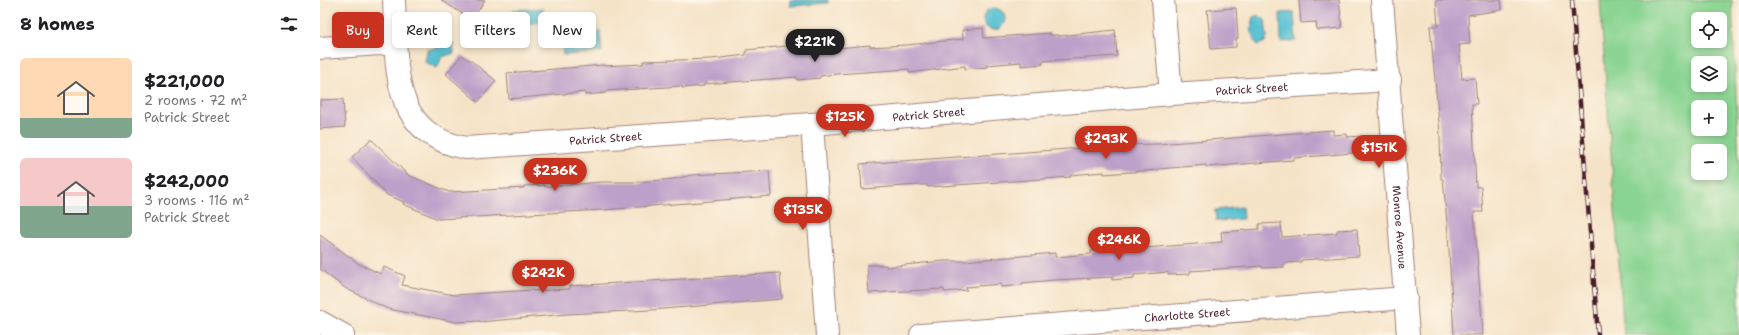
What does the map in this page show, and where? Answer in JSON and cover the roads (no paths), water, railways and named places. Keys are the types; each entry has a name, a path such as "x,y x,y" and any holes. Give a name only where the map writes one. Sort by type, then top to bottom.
{"street":[{"name":"Patrick Street","path":"394,0 395,12"},
{"path":"1163,0 1171,94"},
{"name":"Monroe Avenue","path":"1382,0 1390,80 1408,335"},
{"path":"320,48 392,43"},
{"name":"Patrick Street","path":"396,48 401,93 408,111 425,132 434,138 455,146 482,148 812,124 1171,94 1390,80"},
{"path":"812,124 827,335"},
{"name":"Charlotte Street","path":"921,335 1406,298"},
{"path":"320,322 343,335"}],"water":[{"path":"790,0 828,0 828,3 790,6"},
{"path":"543,8 543,12 538,12 538,23 530,23 530,12 513,12 513,10"},
{"path":"994,8 1002,11 1005,19 1002,27 994,30 986,27 983,19 986,11"},
{"path":"1294,12 1296,41 1281,42 1280,13"},
{"path":"1258,15 1265,20 1267,37 1265,42 1258,45 1254,40 1251,28 1253,17"},
{"path":"596,31 600,31 602,52 563,55 562,48 596,48"},
{"path":"453,43 454,53 442,57 437,68 425,62 427,50 435,48 452,48"},
{"path":"1242,207 1243,219 1216,221 1215,210"}],"railway":[{"path":"1572,0 1598,335"}]}
